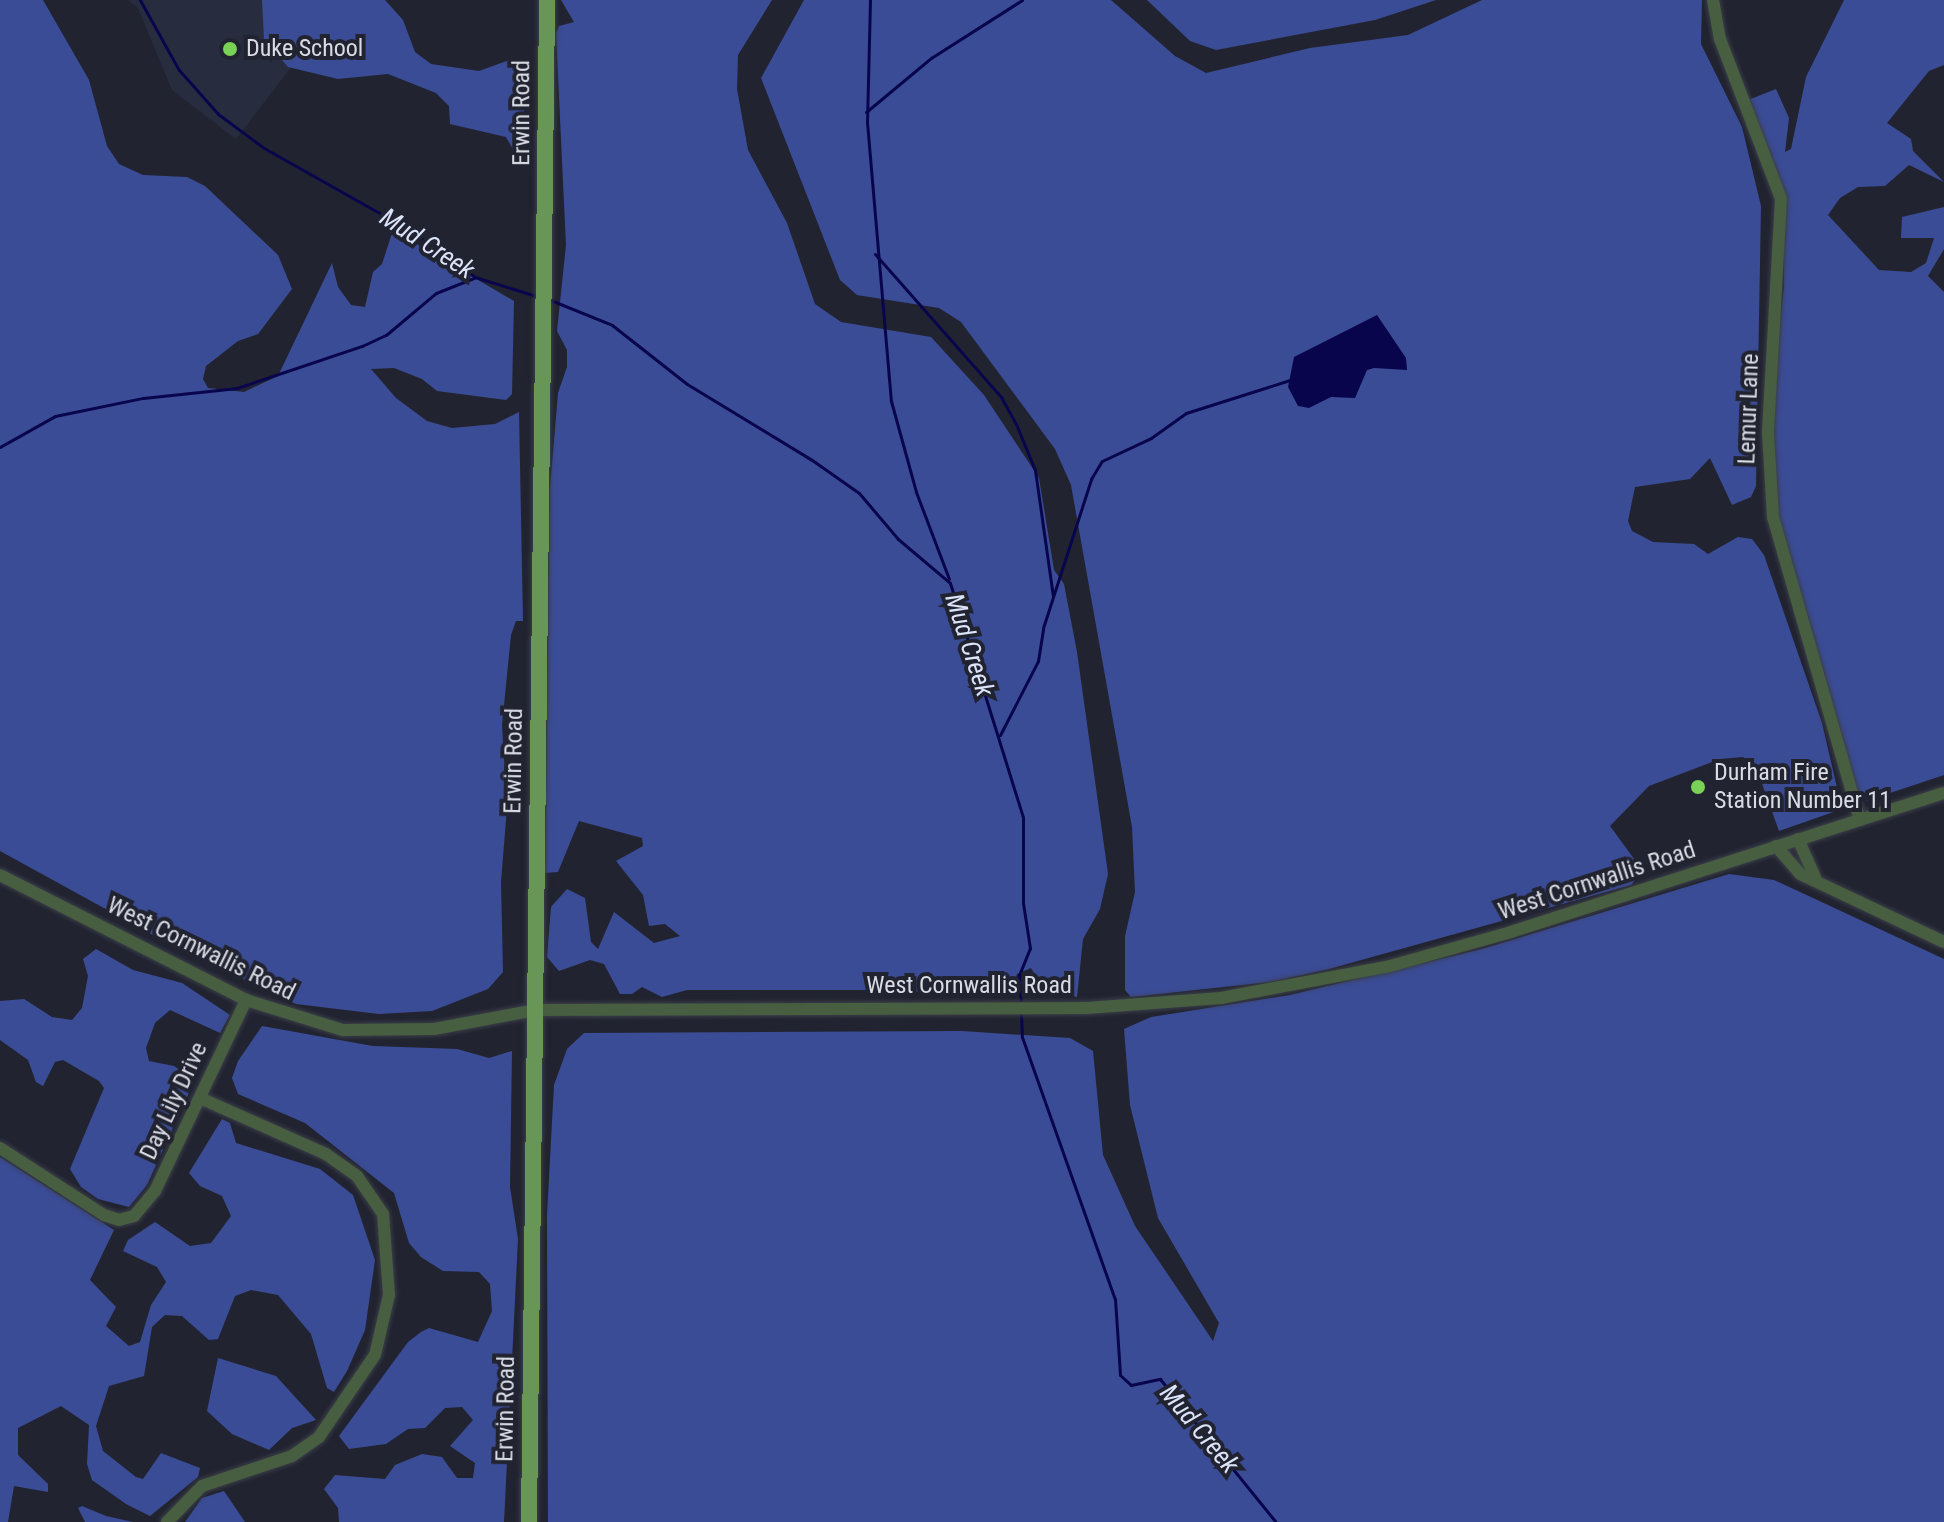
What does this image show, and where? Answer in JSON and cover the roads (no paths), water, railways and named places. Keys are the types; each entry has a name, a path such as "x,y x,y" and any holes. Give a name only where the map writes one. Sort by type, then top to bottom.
{"main road":[{"name":"Erwin Road","path":"529,1522 547,0"}],"street":[{"name":"Lemur Lane","path":"1713,0 1720,39 1781,199 1768,433 1773,517 1860,820"},
{"name":"West Cornwallis Road","path":"0,875 246,1000 299,1020 362,1032 434,1029 536,1010 1034,1009 1221,998 1390,966 1511,932 1944,793"},
{"path":"1798,839 1815,877"},
{"path":"1776,846 1800,874 1815,877 1944,942"},
{"name":"Day Lily Drive","path":"0,1148 104,1215 119,1220 134,1216 151,1199 246,1000"},
{"path":"167,1522 202,1486 284,1459 319,1437 375,1355 389,1295 383,1214 357,1176 326,1154 200,1098"}],"waterway":[{"name":"Mud Creek","path":"140,0 179,70 218,114 264,148 408,229 475,277 536,296"},
{"path":"870,0 867,122 891,401 916,492 949,579"},
{"path":"866,112 931,58 1022,0"},
{"path":"875,254 1001,397 1016,424 1035,470 1053,597"},
{"path":"0,447 55,416 143,398 237,388 362,346 386,335 436,293 474,278"},
{"name":"Mud Creek","path":"548,299 612,325 687,384 812,460 859,493 898,539 950,583 1023,817 1023,903 1030,948 1019,975 1021,1005"},
{"path":"1000,735 1038,661 1043,628 1091,479 1102,461 1151,438 1186,413 1290,380"},
{"name":"Mud Creek","path":"1021,1012 1022,1037 1115,1299 1120,1375 1131,1385 1160,1379 1276,1522"}],"place":[{"name":"Duke School","path":"230,49"},
{"name":"Durham Fire Station Number 11","path":"1698,787"}]}
